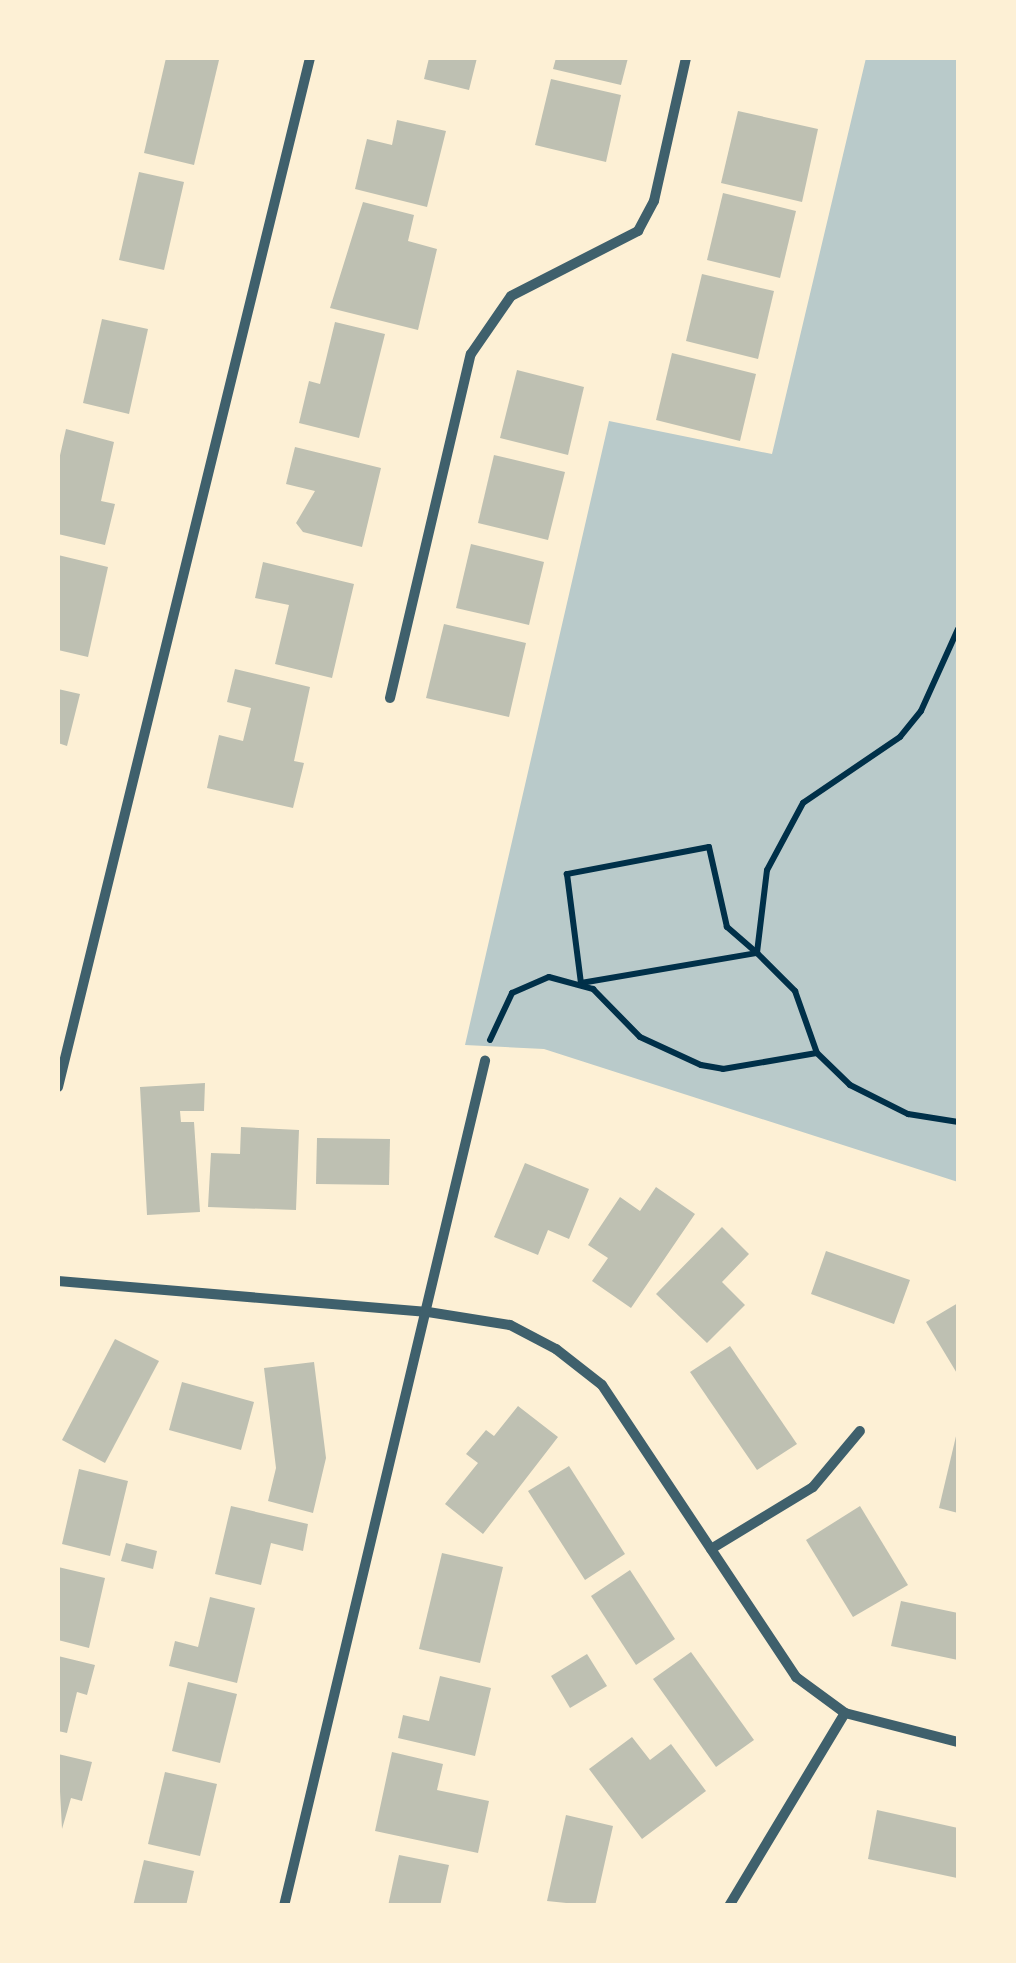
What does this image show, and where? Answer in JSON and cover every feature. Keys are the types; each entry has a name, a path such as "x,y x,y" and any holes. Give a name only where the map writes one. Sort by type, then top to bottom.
{"street":[{"path":"58,1086 310,58"},
{"path":"390,698 472,354 511,296 638,231 654,201 686,58"},
{"path":"284,1906 428,1312 484,1061"},
{"path":"58,1281 428,1312 510,1325 556,1349 602,1385 779,1656 844,1713 958,1742"},
{"path":"711,1549 813,1487 860,1432"},
{"path":"729,1906 844,1713"}],"path":[{"path":"756,953 768,870 803,803 900,737 921,711 958,630"},
{"path":"816,1053 723,1069 690,1061 640,1037 581,983 567,874 709,848 727,928 795,991 816,1053 877,1102 958,1122"},
{"path":"484,1061 502,1004 512,993 549,977 581,983 756,953"}],"shaded area":[{"path":"866,58 958,58 958,1182 544,1049 465,1045 609,421 772,454"}],"building":[{"path":"166,58 219,60 194,165 144,153"},
{"path":"429,58 477,58 469,90 424,79"},
{"path":"556,58 628,58 621,85 553,69"},
{"path":"551,79 621,95 606,162 535,145"},
{"path":"738,111 818,129 802,202 721,183"},
{"path":"397,120 446,131 427,207 355,189 367,139 392,145"},
{"path":"139,172 184,182 164,270 119,260"},
{"path":"723,193 796,211 780,278 707,260"},
{"path":"363,202 414,215 408,241 437,249 418,330 330,308"},
{"path":"702,274 774,291 758,359 686,341"},
{"path":"102,319 148,329 129,414 83,403"},
{"path":"335,322 385,334 359,438 299,423 309,381 320,384"},
{"path":"672,353 756,374 740,441 656,420"},
{"path":"517,370 584,387 568,455 500,438"},
{"path":"66,429 114,442 101,501 115,504 105,545 58,534 58,464"},
{"path":"295,447 381,468 362,547 303,532 296,523 315,491 286,484"},
{"path":"494,455 565,472 548,540 478,523"},
{"path":"471,544 544,562 529,625 456,608"},
{"path":"58,555 108,567 88,657 58,650"},
{"path":"263,562 354,584 332,678 275,664 289,605 255,598"},
{"path":"444,624 526,643 509,717 426,698"},
{"path":"235,669 310,687 294,761 304,763 293,808 207,788 219,735 243,741 251,708 227,702"},
{"path":"58,689 80,694 67,746 58,743"},
{"path":"205,1083 204,1111 180,1111 181,1122 194,1122 200,1212 147,1215 140,1087"},
{"path":"241,1127 299,1130 296,1210 208,1207 211,1153 240,1154"},
{"path":"317,1138 390,1139 389,1185 316,1184"},
{"path":"525,1163 589,1189 569,1239 548,1230 538,1255 494,1237"},
{"path":"656,1187 695,1214 631,1308 592,1281 608,1258 588,1245 620,1197 640,1211"},
{"path":"722,1227 749,1254 722,1282 745,1305 707,1343 656,1294"},
{"path":"826,1251 910,1280 894,1324 811,1294"},
{"path":"958,1303 958,1375 926,1322"},
{"path":"115,1339 159,1361 105,1463 62,1440"},
{"path":"730,1346 797,1444 757,1470 690,1372"},
{"path":"314,1362 326,1458 313,1513 268,1501 276,1468 264,1368"},
{"path":"182,1382 254,1402 241,1450 169,1430"},
{"path":"518,1406 558,1437 483,1534 445,1504 478,1463 466,1454 486,1430 494,1436"},
{"path":"958,1432 958,1513 939,1508"},
{"path":"569,1466 625,1554 585,1580 528,1491"},
{"path":"79,1469 128,1481 110,1556 62,1544"},
{"path":"231,1506 308,1524 303,1551 271,1543 261,1585 215,1574"},
{"path":"860,1506 908,1585 853,1617 806,1540"},
{"path":"126,1543 157,1551 153,1569 121,1561"},
{"path":"442,1553 503,1567 480,1663 419,1649"},
{"path":"58,1567 105,1578 89,1648 58,1640"},
{"path":"630,1570 675,1639 636,1665 591,1596"},
{"path":"210,1597 255,1608 237,1683 169,1666 175,1641 198,1647"},
{"path":"901,1601 958,1613 958,1660 891,1646"},
{"path":"691,1652 754,1740 716,1767 653,1679"},
{"path":"587,1654 607,1686 570,1708 551,1676"},
{"path":"58,1656 95,1665 87,1695 77,1692 67,1733 58,1731"},
{"path":"440,1676 491,1688 475,1756 398,1738 403,1715 429,1721"},
{"path":"188,1682 237,1694 220,1763 172,1751"},
{"path":"632,1737 650,1760 671,1744 706,1791 642,1839 589,1769"},
{"path":"392,1752 443,1764 437,1790 489,1801 478,1853 375,1831"},
{"path":"58,1754 92,1762 82,1801 71,1798 62,1829"},
{"path":"165,1772 217,1784 200,1856 148,1844"},
{"path":"877,1810 958,1828 957,1878 868,1859"},
{"path":"566,1815 613,1826 595,1906 547,1901"},
{"path":"399,1855 449,1865 440,1906 388,1906"},
{"path":"144,1860 194,1871 186,1906 133,1906"}]}
